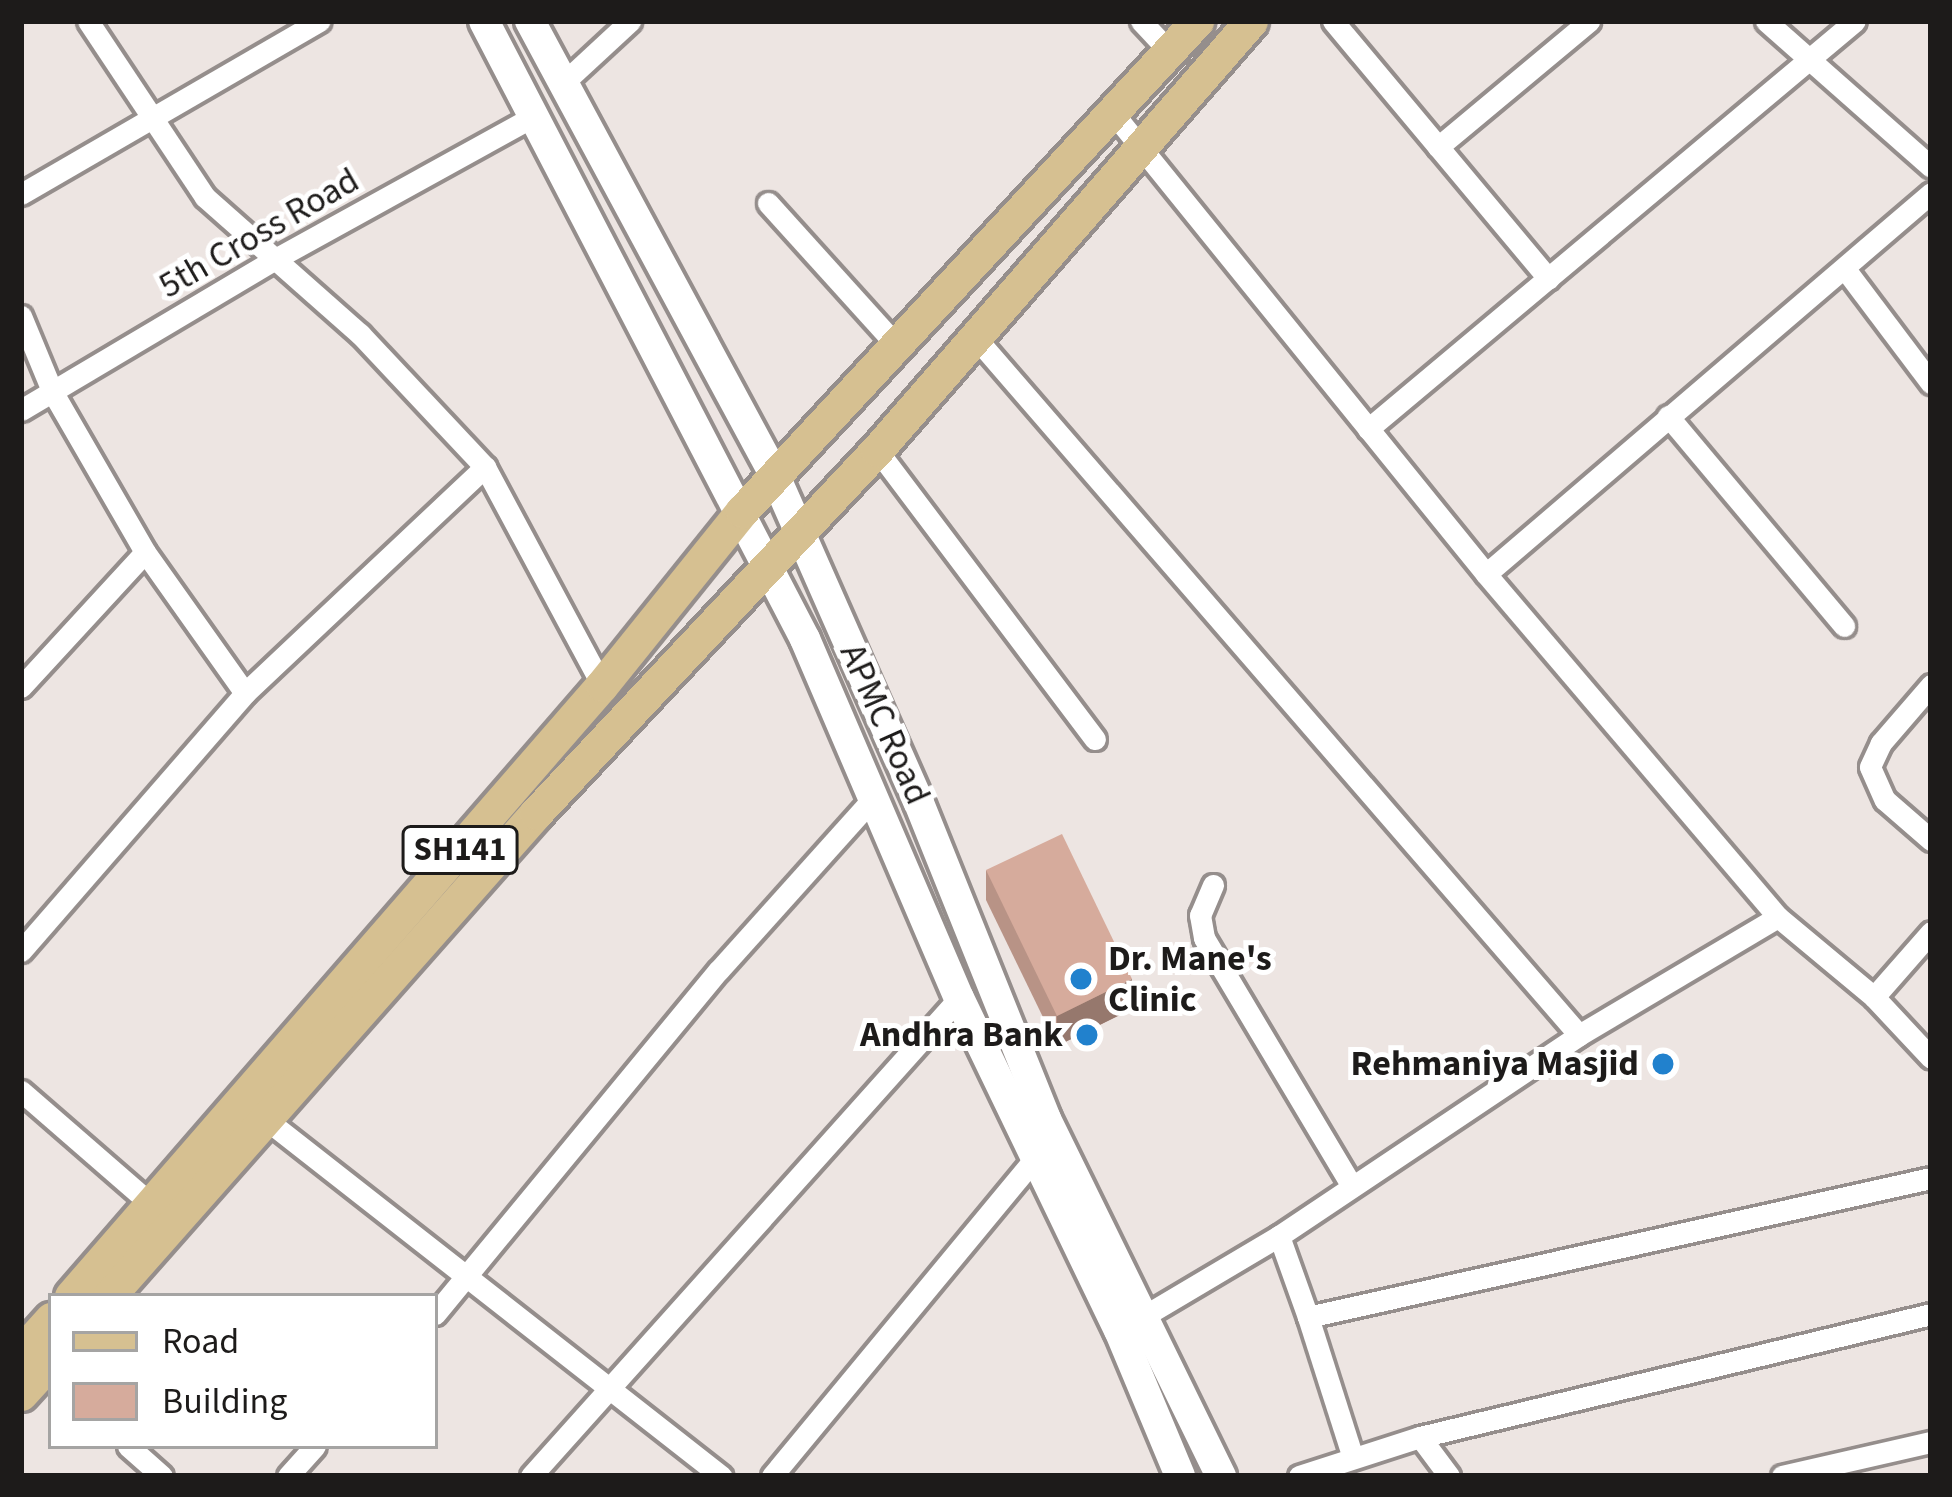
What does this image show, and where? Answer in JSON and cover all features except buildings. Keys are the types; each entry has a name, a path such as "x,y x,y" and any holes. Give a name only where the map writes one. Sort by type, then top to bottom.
{"main road":[{"path":"898,347 1197,21"},
{"name":"SH141","path":"112,1293 536,813 877,450 1251,21"},
{"name":"SH141","path":"74,1293 602,685 742,511 898,347"},
{"path":"34,1363 48,1326"}],"street":[{"path":"88,21 205,197 361,334 485,467 602,685"},
{"path":"21,194 319,21"},
{"name":"APMC Road","path":"484,21 742,511 875,796 1033,1160 1221,1476"},
{"name":"APMC Road","path":"530,21 775,476 919,803 1132,1323 1180,1476"},
{"path":"562,84 630,21"},
{"path":"1141,21 1169,51"},
{"path":"1334,21 1549,279"},
{"path":"1438,147 1589,21"},
{"path":"1766,21 1931,167"},
{"path":"1369,429 1855,21"},
{"path":"1113,113 1486,574 1778,917 1874,998 1931,1058"},
{"name":"5th Cross Road","path":"21,410 275,259 532,117"},
{"path":"1486,574 1931,193"},
{"path":"768,203 898,347"},
{"path":"1845,269 1931,382"},
{"path":"21,316 52,391 145,552 220,664 245,693"},
{"path":"975,337 1579,1035"},
{"path":"1668,416 1844,626"},
{"path":"877,450 1095,739"},
{"path":"21,951 245,693 485,467"},
{"path":"21,687 145,552"},
{"path":"1931,686 1881,743 1870,767 1885,800 1931,840"},
{"path":"438,1311 719,970 875,796"},
{"path":"1213,885 1201,915 1204,938 1351,1184"},
{"path":"1132,1323 1279,1236 1579,1035 1778,917"},
{"path":"1874,998 1931,932"},
{"path":"531,1476 959,998"},
{"path":"21,1091 152,1205"},
{"path":"268,1120 721,1476"},
{"path":"772,1476 1033,1160"},
{"path":"1308,1317 1931,1178"},
{"path":"1279,1236 1352,1455"},
{"path":"1299,1476 1352,1455 1420,1437 1931,1314"},
{"path":"1420,1437 1449,1476"},
{"path":"1783,1476 1931,1442"},
{"path":"131,1449 162,1476"},
{"path":"288,1476 312,1449"}],"place":[{"name":"Dr. Mane's Clinic","path":"1081,979"},
{"name":"Andhra Bank","path":"1087,1035"},
{"name":"Rehmaniya Masjid","path":"1663,1064"}]}
